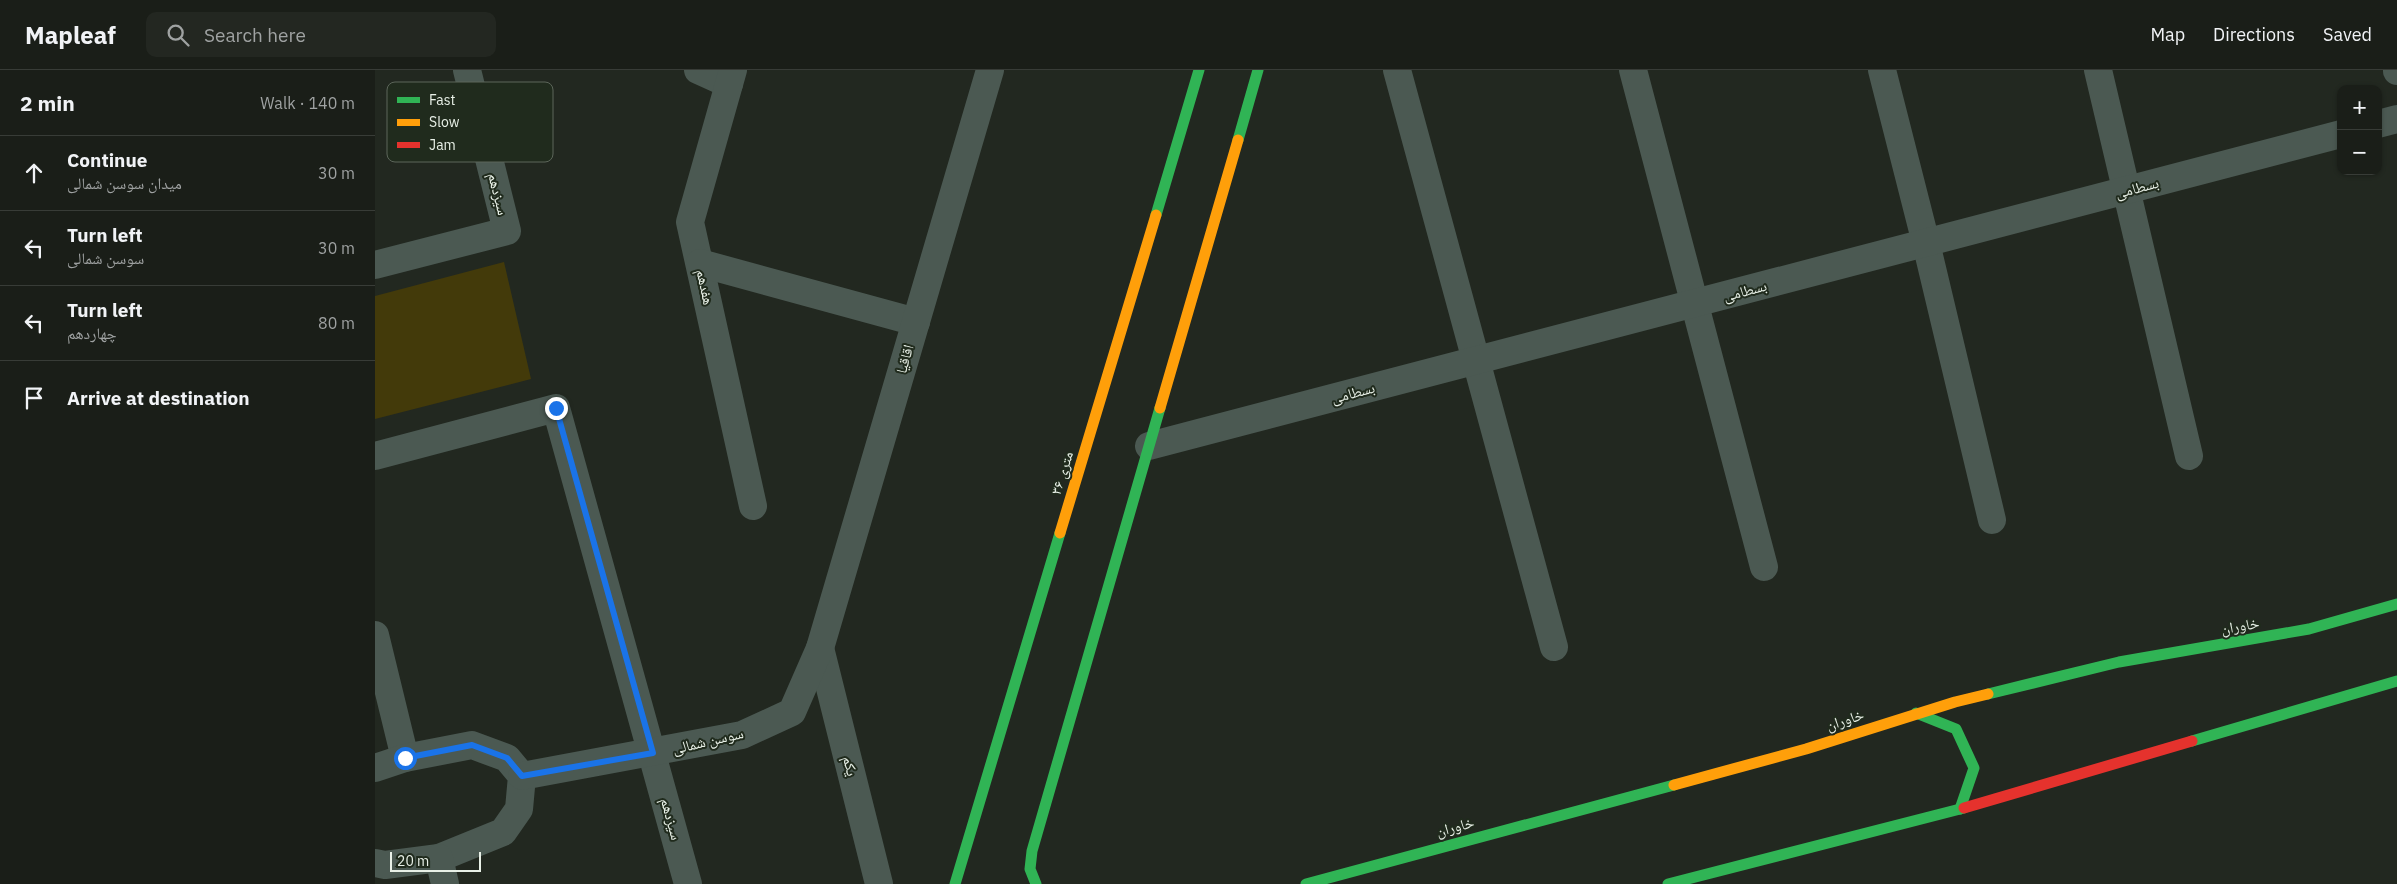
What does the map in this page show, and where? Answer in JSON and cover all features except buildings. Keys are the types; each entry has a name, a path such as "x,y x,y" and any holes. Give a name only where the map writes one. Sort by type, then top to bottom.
{"main road":[{"name":"۳۶ متری","path":"955,884 1199,70"},
{"path":"1023,883 1030,869 1032,851 1258,70"},
{"name":"خاوران","path":"1306,884 1806,749 1955,702 2119,662 2309,629 2397,604"},
{"path":"1668,884 1960,809 2397,681"},
{"path":"1916,713 1956,729 1974,768 1960,809"},
{"path":"959,868 964,884"},
{"path":"1030,869 1036,884"}],"street":[{"path":"698,70 731,77"},
{"name":"اقاقیا","path":"820,648 990,70"},
{"path":"1397,70 1553,648"},
{"path":"1633,70 1764,567"},
{"path":"1882,70 1926,243 1992,520"},
{"path":"2098,70 2189,456"},
{"name":"هفدهم","path":"731,77 691,222 753,506"},
{"path":"2382,123 2397,120"},
{"name":"بسطامی","path":"1149,446 2337,135"},
{"name":"سیزدهم","path":"375,265 507,231 490,162"},
{"path":"699,263 916,322"},
{"name":"سیزدهم","path":"375,456 556,408 688,884"},
{"path":"375,635 405,758"},
{"name":"سوسن شمالی","path":"522,776 742,735 791,712 820,648"},
{"name":"یکم","path":"820,648 879,884"},
{"path":"375,768 405,758 472,745 507,758 522,776 519,809 503,832 439,858 385,865 375,863"},
{"path":"439,858 445,884"}],"shaded area":[{"path":"504,262 531,379 375,419 375,296"}],"traffic: fast":[{"path":"1156,215 1199,70"},
{"path":"1238,140 1258,70"},
{"path":"1036,884 1030,869 1032,851 1160,408"},
{"path":"955,884 1060,533"},
{"path":"1988,694 2119,662 2309,629 2397,604"},
{"path":"2192,741 2397,681"},
{"path":"1916,713 1956,729 1974,768 1960,809"},
{"path":"1306,884 1674,785"},
{"path":"1668,884 1964,808"}],"traffic: slow":[{"path":"1160,408 1238,140"},
{"path":"1060,533 1156,215"},
{"path":"1674,785 1806,749 1955,702 1988,694"}],"traffic: jam":[{"path":"1964,808 2192,741"}],"route":[{"path":"405,758 472,745 507,758 522,776 653,753 556,408"}]}
